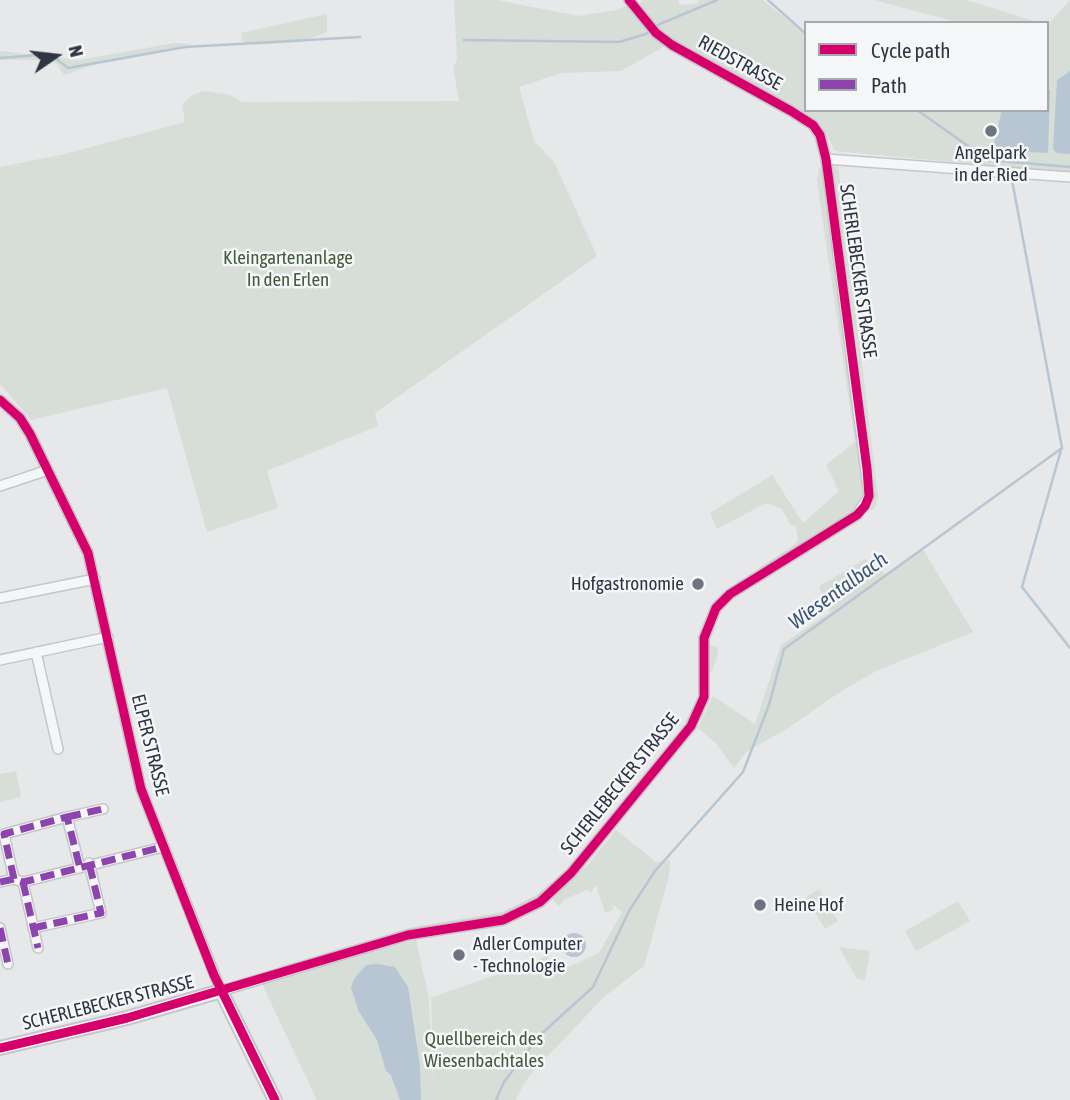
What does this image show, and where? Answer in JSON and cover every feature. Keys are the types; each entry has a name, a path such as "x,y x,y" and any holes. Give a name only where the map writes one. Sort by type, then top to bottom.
{"street":[{"name":"RIEDSTRASSE","path":"629,0 653,29 813,125 820,135 826,159"},
{"path":"826,159 1070,177"},
{"name":"SCHERLEBECKER STRASSE","path":"0,1048 127,1018 408,935 503,920 548,896 571,873 691,726 704,697 704,638 716,608 730,594 857,514 865,506 868,479 826,159"},
{"name":"ELPER STRASSE","path":"0,400 25,427 88,554 141,789 221,991 275,1100"},
{"path":"0,486 48,470"},
{"path":"0,598 95,579"},
{"path":"0,660 108,638"},
{"path":"36,652 58,749"},
{"path":"38,948 4,834 103,809"},
{"path":"68,817 80,868"},
{"path":"0,883 80,868 89,863 163,847"},
{"path":"33,928 101,913 89,863"},
{"path":"0,928 8,964"}],"green space":[{"name":"Kleingartenanlage In den Erlen","path":"454,0 496,0 579,16 617,10 628,5 665,46 621,71 561,73 519,87 534,141 554,162 597,256 375,413 378,426 267,471 278,508 207,532 167,388 31,420 0,384 0,167 65,154 185,122 182,105 191,96 203,91 230,95 242,102 459,101 453,67 457,60"},
{"path":"642,0 678,0 680,5 698,3 698,0 763,0 804,33 804,112 1049,112 1049,24 1070,0 1070,173 835,151 821,125 679,44 638,6"},
{"path":"874,0 967,0 1034,21 953,21"},
{"path":"327,14 327,32 302,42 254,45 242,41 241,33"},
{"path":"175,43 191,44 89,66 64,75 57,64 45,60 0,60 0,51 79,60"},
{"path":"838,166 878,497 875,508 737,596 731,587 795,544 798,539 796,527 790,524 782,509 766,503 717,529 710,513 772,475 803,523 839,491 826,465 855,442 817,181 819,168"},
{"path":"922,548 973,632 878,670 746,752 734,768 716,743 698,728 713,696 755,724 781,645 830,612 819,586 865,559 885,574"},
{"path":"707,644 717,647 718,656 708,679"},
{"path":"16,771 21,797 0,802 0,774"},
{"name":"Quellbereich des Wiesenbachtales","path":"616,830 656,862 670,860 669,876 644,966 604,997 529,1076 515,1100 317,1100 262,984 329,962 416,940 429,999 434,1098 431,998 548,956 555,973 599,953 622,912 613,905 613,910 605,913 596,885 590,893 588,889 564,900 559,906 552,899 580,868 586,867"},
{"path":"567,870 567,873 536,900 508,915 279,971 278,967 413,927 502,912 536,895"},
{"path":"819,889 838,921 825,929 806,897"},
{"path":"958,901 970,921 916,951 905,931"},
{"path":"839,947 870,951 865,980 857,979"}],"water":[{"path":"1070,71 1070,154 1057,153 1053,149 1057,80"},
{"path":"1050,90 1048,153 997,150 994,145 1001,113 1049,112"},
{"path":"574,933 583,936 586,945 583,954 574,957 565,954 562,945 565,936"},
{"path":"366,965 395,967 408,987 420,1066 421,1100 400,1100 391,1075 386,1071 377,1040 358,1010 351,987 354,979"}],"waterway":[{"path":"464,40 619,42 646,34 660,24 717,0"},
{"path":"768,0 804,32"},
{"path":"0,58 50,54 68,68 185,47 360,37"},
{"path":"920,112 988,160 1070,167"},
{"name":"Wiesentalbach","path":"496,1100 504,1082 539,1036 593,987 629,911 655,871 743,772 769,705 784,649 1062,448 1012,180"},
{"path":"1061,450 1022,587 1070,648"}],"marked path":[{"path":"67,817 103,809"},
{"path":"14,879 4,834 67,817 80,868"},
{"path":"0,882 14,879 23,882 163,847"},
{"path":"33,928 101,913 89,863"},
{"path":"23,882 38,948"},
{"path":"0,928 8,964"}],"cycle path":[{"path":"0,1048 127,1018 408,935 503,920 540,902 571,873 691,726 704,697 704,638 716,608 730,594 857,515 865,506 869,496 867,469 826,159 820,135 813,125 791,111 672,45 656,33 629,0"},
{"path":"0,400 20,418 30,434 88,553 141,789 214,975 275,1100"}],"place":[{"name":"Angelpark in der Ried","path":"991,131"},
{"name":"Hofgastronomie","path":"698,584"},
{"name":"Heine Hof","path":"760,905"},
{"name":"Adler Computer - Technologie","path":"459,955"}]}
